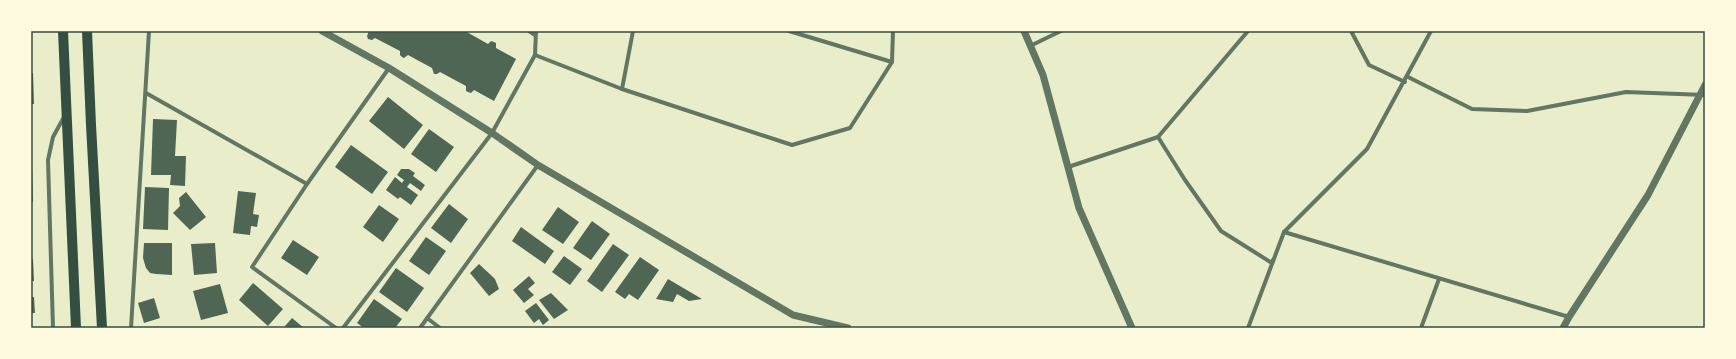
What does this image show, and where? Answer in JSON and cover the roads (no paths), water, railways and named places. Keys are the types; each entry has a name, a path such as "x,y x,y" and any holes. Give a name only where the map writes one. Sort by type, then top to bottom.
{"highway":[{"path":"63,31 76,328"},
{"path":"87,31 90,125 102,328"}],"street":[{"path":"131,328 150,31"},
{"path":"322,31 389,68 492,133 538,165 793,315 848,328"},
{"path":"343,328 492,133 534,55 535,33 529,31"},
{"path":"622,89 633,31"},
{"path":"789,31 892,62"},
{"path":"534,55 622,89 792,146 850,128 892,62 893,31"},
{"path":"1024,31 1042,75 1080,208 1132,328"},
{"path":"1030,46 1062,31"},
{"path":"1068,167 1158,137 1248,31"},
{"path":"1351,31 1369,65 1406,79 1472,109 1527,111 1626,92 1703,94"},
{"path":"1158,137 1220,231 1272,263 1284,232 1367,150 1431,31"},
{"path":"336,328 252,267 307,184 389,68"},
{"path":"1563,328 1648,195 1703,94 1705,86"},
{"path":"146,93 307,184"},
{"path":"53,328 48,160 53,137 67,111"},
{"path":"420,328 538,165"},
{"path":"1284,232 1569,317"},
{"path":"1248,328 1284,232"},
{"path":"1421,328 1439,278"},
{"path":"427,318 440,328"}]}
